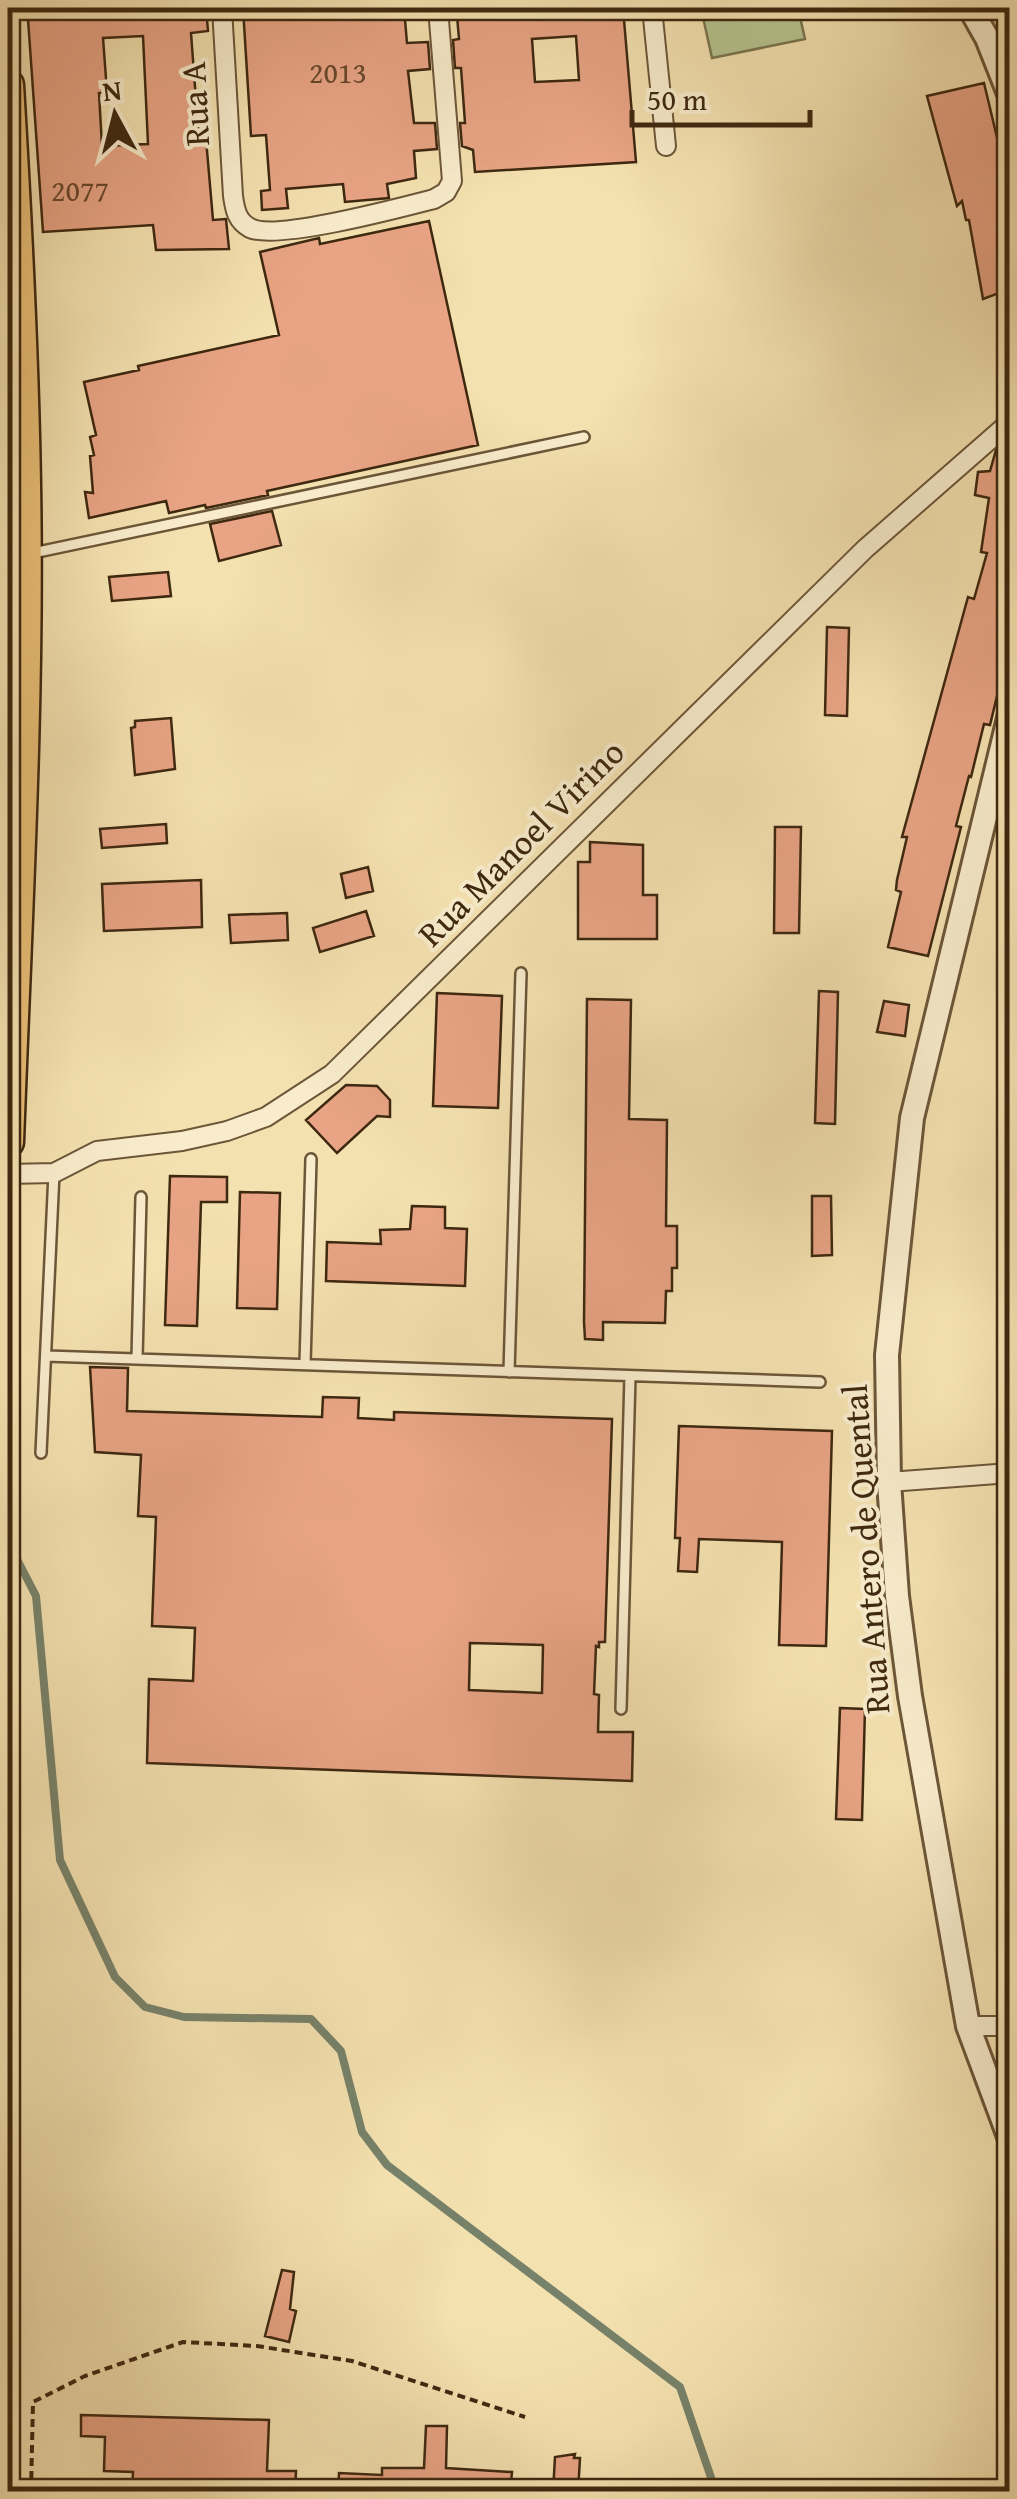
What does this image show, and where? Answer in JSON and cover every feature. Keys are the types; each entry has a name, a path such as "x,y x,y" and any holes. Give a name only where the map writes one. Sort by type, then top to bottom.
{"main road":[{"path":"8,85 20,566 8,1142"}],"street":[{"name":"Rua A","path":"222,8 236,215 258,231 349,219 434,199 446,192 452,181 438,8"},
{"path":"652,8 666,146"},
{"path":"970,8 988,38 1010,96"},
{"name":"Rua Manoel Virino","path":"8,1174 54,1173 98,1150 227,1132 266,1117 332,1074 865,549 1010,422"},
{"name":"Rua Antero de Quental","path":"1010,714 906,1153 887,1355 889,1482 910,1696 968,2026 1010,2139"},
{"path":"889,1482 1010,1473"},
{"path":"968,2026 1010,2026"}],"lane":[{"path":"20,566 584,437"},
{"path":"509,1372 520,973"},
{"path":"304,1364 311,1159"},
{"path":"41,1454 54,1173"},
{"path":"137,1359 141,1197"},
{"path":"46,1356 820,1382"},
{"path":"621,1709 630,1376"}],"path":[{"path":"31,2492 33,2402 85,2376 183,2342 257,2346 352,2361 524,2417"}],"green space":[{"path":"701,8 798,8 805,39 712,58"}],"building":[{"path":"41,8 206,8 208,31 191,33 199,140 206,139 213,220 226,219 229,249 156,250 153,225 43,232 28,19 41,18","holes":["143,36 148,144 102,146 99,93 107,92 103,38"]},
{"path":"243,8 404,8 407,43 428,42 430,69 408,71 414,123 435,123 437,149 414,151 416,178 387,184 389,198 345,202 343,184 286,189 288,208 262,210 261,191 270,190 266,135 251,136"},
{"path":"474,8 623,8 636,162 475,172 473,150 462,146 460,123 465,123 461,68 455,68 453,40 459,39 457,16 475,15","holes":["576,36 579,80 535,82 532,39"]},
{"path":"984,83 1010,192 1010,289 983,299 969,220 962,201 957,206 927,96"},
{"path":"429,221 478,445 206,508 205,505 169,513 166,501 89,518 85,492 93,493 90,456 94,455 90,437 96,435 84,382 279,335 260,252 319,238 320,244"},
{"path":"1010,439 1010,622 1000,658 1006,659 990,725 984,724 969,776 956,826 961,827 928,956 888,947 901,892 896,890 907,837 902,837 968,597 974,599 987,553 981,552 989,498 975,495 978,472 990,471 996,450"},
{"path":"272,511 281,545 219,561 210,524"},
{"path":"168,572 171,596 112,601 109,577"},
{"path":"827,627 849,628 847,716 825,715"},
{"path":"171,718 175,769 135,775 131,728 135,721"},
{"path":"166,824 167,843 102,848 100,829"},
{"path":"775,827 801,827 799,933 774,933"},
{"path":"590,842 643,845 643,895 657,895 657,939 578,939 578,862 590,862"},
{"path":"368,867 373,891 346,898 341,874"},
{"path":"201,880 202,927 104,931 102,884"},
{"path":"366,911 374,936 320,952 313,928"},
{"path":"287,913 288,940 231,943 229,915"},
{"path":"819,991 838,992 835,1124 815,1123"},
{"path":"437,993 502,996 498,1108 433,1106"},
{"path":"587,999 631,1000 629,1119 667,1120 666,1226 677,1226 677,1268 672,1268 672,1291 666,1291 665,1323 603,1322 603,1340 585,1339 584,1322"},
{"path":"884,1001 909,1005 905,1036 877,1032"},
{"path":"346,1085 377,1086 390,1100 390,1117 377,1116 337,1153 306,1120"},
{"path":"170,1176 227,1177 227,1202 201,1202 197,1326 165,1325"},
{"path":"240,1192 280,1193 277,1309 237,1308"},
{"path":"812,1196 831,1196 832,1255 812,1256"},
{"path":"412,1206 445,1207 445,1228 467,1229 465,1286 326,1281 327,1242 381,1244 380,1230 410,1229"},
{"path":"90,1367 128,1368 127,1411 322,1417 323,1397 359,1398 358,1418 394,1420 394,1412 612,1419 605,1642 596,1646 594,1694 599,1695 598,1732 633,1732 632,1781 147,1763 149,1679 193,1681 195,1628 152,1626 156,1517 138,1516 141,1455 95,1452","holes":["470,1643 543,1645 542,1693 469,1690"]},
{"path":"679,1426 832,1431 826,1646 779,1645 782,1542 699,1539 697,1572 678,1571 680,1538 675,1538"},
{"path":"840,1708 865,1709 862,1820 836,1819"},
{"path":"282,2270 294,2272 290,2309 296,2311 289,2342 265,2336"},
{"path":"81,2415 269,2420 267,2471 296,2471 295,2492 132,2492 133,2472 104,2471 105,2437 81,2436"},
{"path":"426,2426 447,2426 446,2468 512,2472 510,2492 338,2492 339,2473 382,2475 382,2468 424,2468"},
{"path":"575,2454 574,2458 580,2458 578,2492 553,2492 555,2457"}],"waterway":[{"path":"8,1542 36,1596 60,1860 115,1977 145,2007 184,2017 311,2019 341,2051 362,2132 387,2165 680,2387 716,2492"}]}
